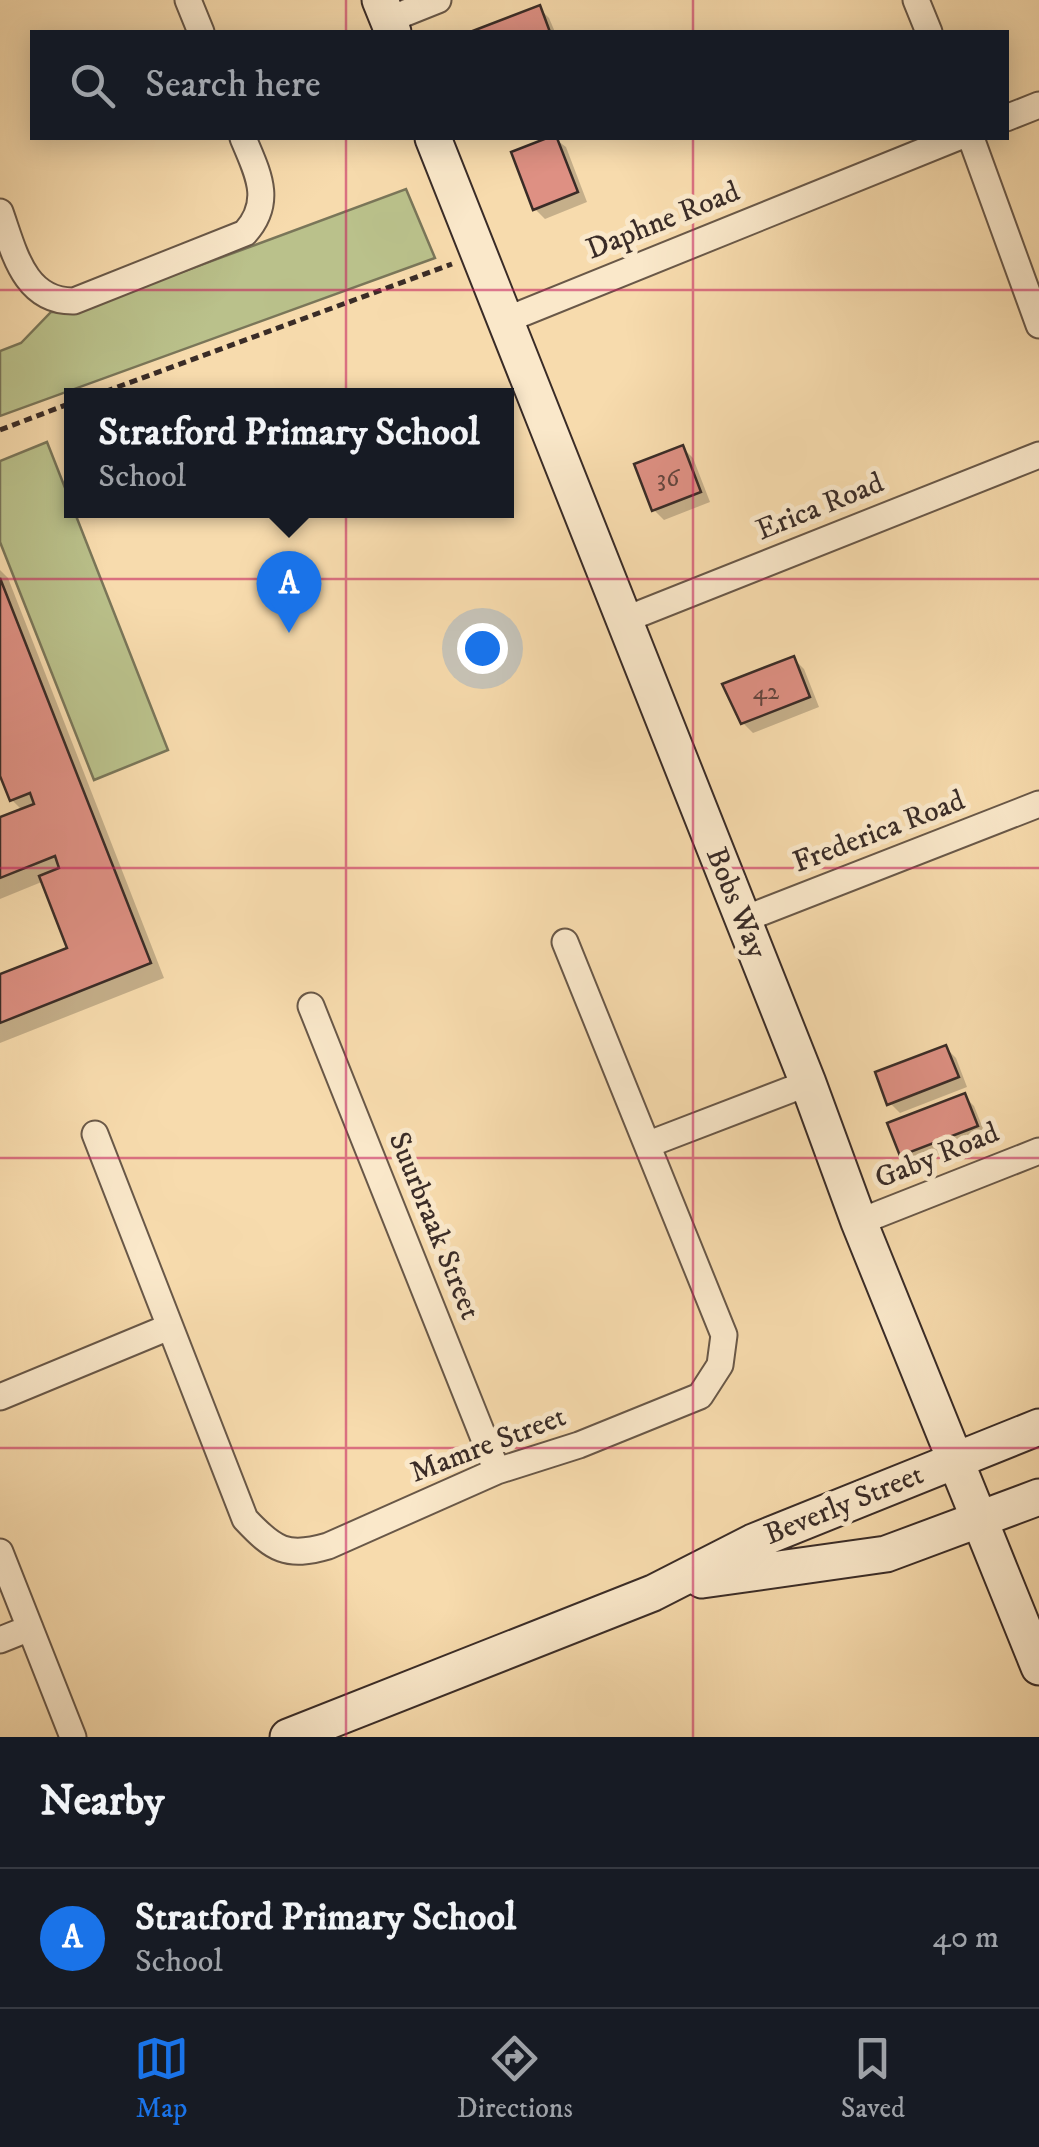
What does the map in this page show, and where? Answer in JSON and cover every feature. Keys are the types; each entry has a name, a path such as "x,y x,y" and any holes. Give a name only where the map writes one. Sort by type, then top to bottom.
{"street":[{"path":"188,0 200,30"},
{"path":"387,18 438,0"},
{"path":"916,0 928,30"},
{"path":"1009,117 1039,105"},
{"path":"0,212 22,270 34,288 58,302 74,301 245,233 256,220 262,203 260,184 244,140"},
{"name":"Bobs Way","path":"434,140 808,1082 859,1222 1039,1668"},
{"name":"Daphne Road","path":"506,320 951,140"},
{"path":"972,140 1039,324"},
{"name":"Erica Road","path":"624,620 1039,455"},
{"name":"Frederica Road","path":"742,920 1039,804"},
{"name":"Mamre Street","path":"95,1134 245,1519 279,1549 302,1553 328,1546 497,1470 579,1444 700,1396 720,1365 724,1335 565,942"},
{"name":"Suurbraak Street","path":"311,1006 497,1470"},
{"path":"649,1144 808,1082"},
{"name":"Gaby Road","path":"859,1222 1037,1157"},
{"path":"0,1397 169,1328"},
{"name":"Beverly Street","path":"288,1737 652,1593 753,1542 1039,1427"},
{"name":"Beverly Street","path":"652,1593 724,1575 869,1558 1039,1497"},
{"path":"0,1552 74,1737"},
{"path":"0,1640 30,1628"}],"path":[{"path":"115,388 458,262"},
{"path":"0,430 64,407"}],"green space":[{"path":"406,189 435,258 77,388 64,388 64,393 0,416 0,351 21,343 51,312 74,312"},
{"path":"47,442 64,485 64,518 77,518 168,750 94,780 0,542 0,461"}],"building":[{"path":"540,5 549,30 475,30"},
{"path":"542,140 558,140 578,192 533,210 511,152"},
{"path":"683,445 701,492 652,511 634,464"},
{"path":"0,578 151,963 0,1023 0,974 67,948 39,876 59,868 55,856 0,878 0,817 34,804 30,793 10,801 0,776"},
{"path":"794,656 810,697 741,724 722,684"},
{"path":"946,1045 959,1077 887,1105 875,1072"},
{"path":"965,1093 978,1126 900,1156 887,1123"}],"place":[{"name":"Stratford Primary School","path":"289,633"}]}
